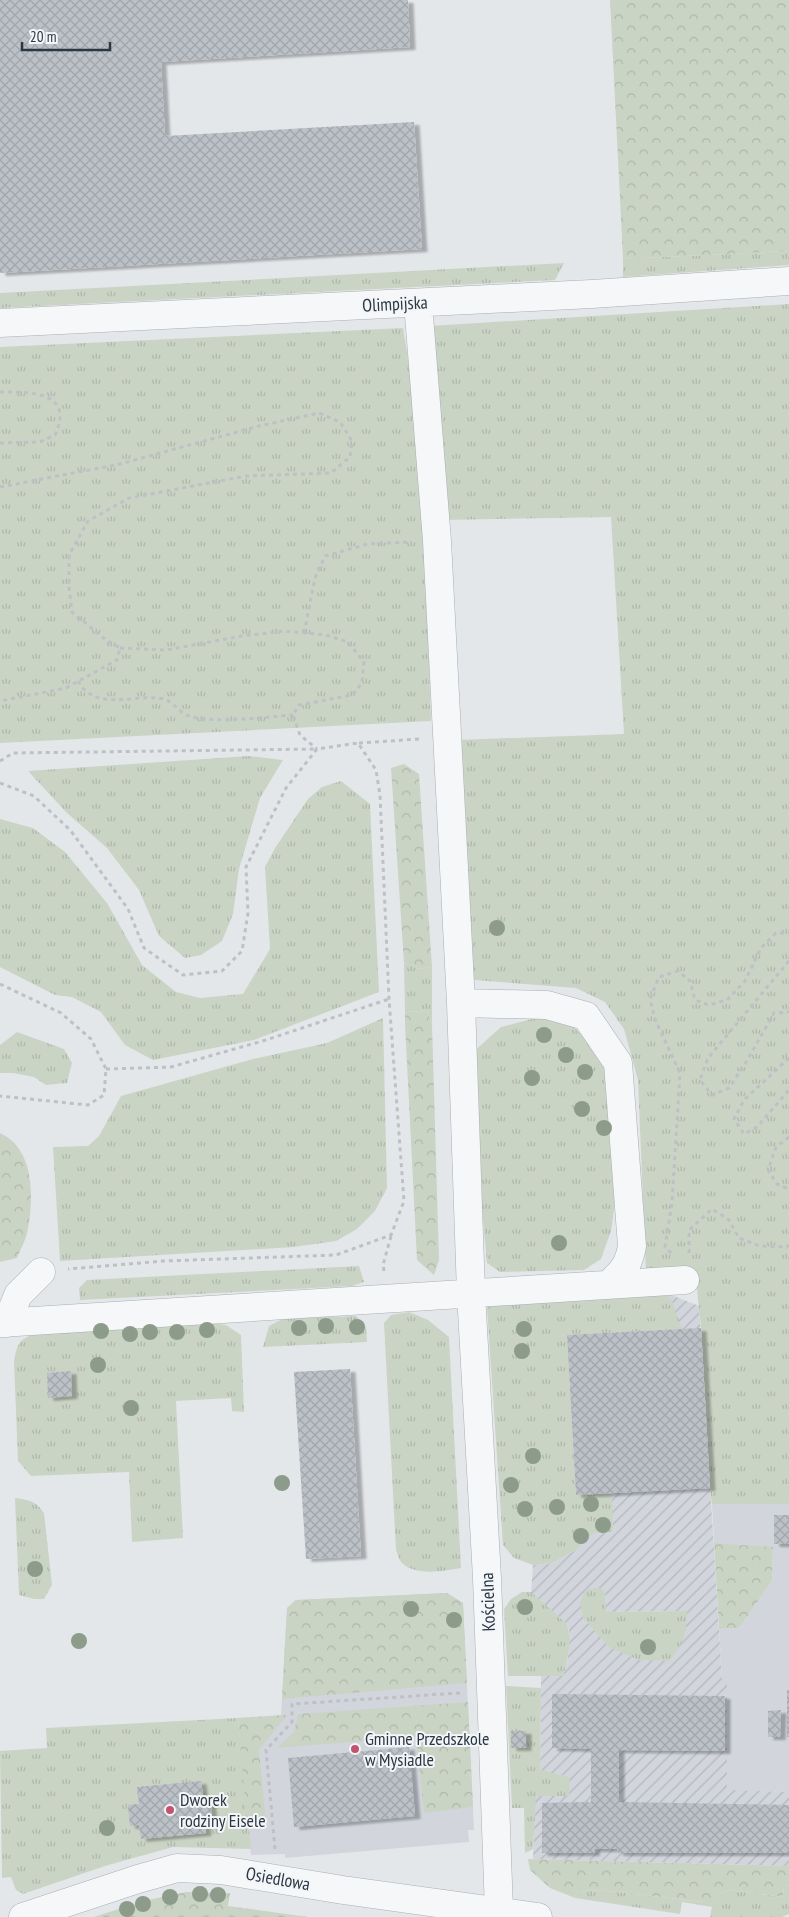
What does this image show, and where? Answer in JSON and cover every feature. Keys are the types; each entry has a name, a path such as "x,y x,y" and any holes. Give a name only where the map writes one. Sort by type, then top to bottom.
{"street":[{"name":"Olimpijska","path":"0,323 592,294 789,281"},
{"name":"Kościelna","path":"418,303 437,541 461,1003 471,1293 487,1578 499,1911"},
{"path":"461,1003 548,1005 586,1016 618,1063 632,1246 630,1259 624,1272 610,1284"},
{"path":"4,1323 610,1284 681,1264"},
{"path":"4,1323 18,1295 41,1272"},
{"name":"Osiedlowa","path":"24,1917 177,1868 221,1870 343,1890 538,1917"}],"path":[{"path":"0,392 27,392 47,396 59,407 61,422 55,435 40,442 0,443"},
{"path":"0,487 120,464 259,426 319,413 340,422 352,440 350,457 331,473 246,476 129,498 88,520 69,555 69,587 72,612 106,640 120,648 166,650 285,631 326,635 348,642 364,662 362,683 352,695 299,705 293,715"},
{"path":"304,633 316,578 325,556 368,544 437,541"},
{"path":"0,701 66,688 117,660 120,648"},
{"path":"78,681 82,689 92,697 106,699 164,699 187,716 206,720 293,715"},
{"path":"293,715 300,735 317,748"},
{"path":"0,761 13,752 317,748 358,743 447,737"},
{"path":"358,743 376,770 380,795 390,999 404,1202 391,1235 383,1265 390,1298"},
{"path":"0,783 34,796 71,831 128,909 144,948 183,975 222,971 242,951 248,913 246,867 286,788 317,748"},
{"path":"789,932 776,933 760,948 745,982 727,1000 709,1005 696,1000 690,980 678,970 659,977 650,999 655,1019 680,1073 672,1203 665,1247 681,1264 689,1252 689,1230 712,1209 729,1220 739,1238 760,1246 787,1247 789,1245"},
{"path":"789,961 708,1058 700,1080 712,1095 728,1088 745,1064 774,1013 789,1012"},
{"path":"0,984 61,1013 91,1040 106,1069 104,1096 88,1106 0,1096"},
{"path":"106,1069 171,1067 266,1040 390,999"},
{"path":"789,1058 744,1100 734,1119 744,1134 757,1127 789,1090"},
{"path":"789,1137 776,1147 768,1170 777,1184 789,1189"},
{"path":"41,1272 164,1261 336,1255 391,1235"},
{"path":"276,1855 266,1750 292,1722 292,1704 460,1692"}],"shaded area":[{"path":"664,1292 699,1306 722,1680 727,1680 727,1790 789,1792 789,1866 533,1859 535,1796 569,1796 569,1777 540,1771 541,1676 563,1676 568,1658 569,1631 567,1624 531,1593 533,1565 552,1563 576,1550 592,1534 613,1532 576,1495 567,1335 681,1329","holes":["605,1593 606,1612 686,1611 583,1618"]},
{"path":"712,1504 789,1504 789,1792 727,1791 727,1680 722,1680 719,1629 739,1628 772,1581 773,1548 714,1543"},
{"name":"Gminne Przedszkole w Mysiadle","path":"447,1593 463,1603 474,1830 468,1830 469,1842 285,1858 285,1854 251,1855 238,1718 281,1715 287,1608 296,1600"}],"green space":[{"path":"610,0 789,0 789,251 623,259"},
{"path":"789,251 789,265 623,277 623,259"},
{"path":"564,263 555,280 0,308 0,293"},
{"path":"789,304 789,1504 712,1504 701,1328 695,1270 646,1272 638,1080 624,1029 605,1002 576,988 475,980 468,975 456,740 624,734 611,517 444,520 430,326"},
{"path":"403,328 416,425 420,474 426,573 431,721 0,743 0,347"},
{"path":"249,756 283,760 260,798 239,869 233,914 222,941 201,955 185,958 159,936 139,890 107,848 67,813 28,771"},
{"path":"404,764 419,774 432,967 420,969 404,963 391,768"},
{"path":"341,781 370,804 379,992 254,1040 153,1060 125,1045 101,1012 72,997 55,995 0,967 0,819 33,828 65,852 107,903 142,965 176,992 200,998 243,994 270,949 265,867 275,848 308,799 322,787"},
{"path":"404,963 420,969 432,967 432,1024 427,1011 405,1012"},
{"path":"427,1011 432,1024 439,1260 434,1275 417,1260 405,1024 405,1012"},
{"path":"539,1017 574,1027 603,1058 612,1085 617,1189 611,1231 601,1259 584,1270 500,1272 487,1263 472,1053 501,1027"},
{"path":"383,1018 387,1188 375,1211 357,1229 336,1241 294,1247 60,1261 53,1147 88,1146 99,1136 121,1096 253,1059 327,1043"},
{"path":"17,1032 64,1049 72,1063 67,1083 46,1085 34,1077 13,1073 0,1073 0,1045"},
{"path":"0,1133 11,1140 20,1150 25,1161 29,1174 31,1202 27,1232 17,1258 0,1262"},
{"path":"359,1266 364,1282 352,1286 80,1300 79,1288 87,1280"},
{"path":"664,1292 672,1301 682,1329 567,1335 576,1495 612,1493 613,1532 592,1534 576,1550 552,1563 533,1565 514,1558 503,1545 487,1308 491,1302"},
{"path":"409,1312 428,1320 449,1337 461,1568 431,1572 416,1570 402,1563 396,1550 384,1323 391,1315"},
{"path":"356,1316 366,1327 367,1342 263,1347 269,1326 282,1319"},
{"path":"203,1322 226,1325 241,1335 244,1412 232,1411 231,1398 176,1401 183,1538 132,1542 129,1472 31,1476 18,1461 14,1362 16,1350 20,1342 39,1332"},
{"path":"15,1498 32,1502 44,1513 52,1585 44,1599 34,1599 19,1595"},
{"path":"714,1543 773,1547 772,1581 739,1628 719,1629"},
{"path":"601,1588 605,1593 606,1612 687,1611 683,1638 669,1661 639,1660 610,1648 583,1618 580,1603 585,1591"},
{"path":"522,1592 531,1592 567,1624 569,1650 563,1676 508,1676 504,1609 511,1599"},
{"path":"447,1593 463,1603 467,1683 282,1699 287,1608 296,1600"},
{"path":"506,1686 541,1688 540,1770 570,1777 569,1796 536,1796 533,1849 525,1853 524,1808 512,1808"},
{"path":"468,1702 473,1807 424,1813 416,1737 277,1748 294,1732 298,1714"},
{"path":"287,1715 259,1750 266,1823 247,1825 238,1718"},
{"path":"238,1718 251,1849 173,1847 105,1866 23,1894 16,1890 11,1877 2,1878 0,1751 47,1748 46,1728"},
{"path":"528,1859 789,1866 789,1885 784,1886 783,1897 728,1890 704,1902 609,1891 577,1890 575,1898 550,1888 530,1870"},
{"path":"789,1885 789,1914 782,1917 710,1917 712,1907 682,1902 680,1914 575,1898 577,1890 609,1891 703,1902 728,1890 783,1897 784,1886"},
{"path":"186,1892 230,1893 228,1906 308,1917 94,1917 143,1901"}],"building":[{"path":"0,0 408,0 410,47 161,62 165,136 414,122 422,249 0,273"},
{"path":"701,1328 710,1488 576,1495 567,1335"},
{"path":"350,1369 361,1556 306,1559 294,1372"},
{"path":"71,1371 72,1396 48,1398 47,1373"},
{"path":"774,1515 789,1515 789,1544 774,1544"},
{"path":"787,1690 789,1690 789,1737 787,1737"},
{"path":"552,1694 725,1696 725,1751 619,1750 619,1802 789,1805 789,1853 618,1853 617,1849 595,1849 594,1853 542,1853 542,1803 591,1802 591,1749 552,1748"},
{"path":"781,1710 780,1737 768,1737 768,1711"},
{"path":"511,1731 526,1731 526,1748 511,1748"},
{"path":"409,1747 415,1816 294,1827 288,1758"},
{"name":"Dworek rodziny Eisele","path":"201,1781 203,1796 207,1795 210,1799 212,1815 209,1820 205,1820 206,1833 141,1839 139,1825 130,1826 128,1805 139,1804 137,1787"}],"place":[{"name":"Gminne Przedszkole w Mysiadle","path":"355,1749"},
{"name":"Dworek rodziny Eisele","path":"170,1810"}]}
